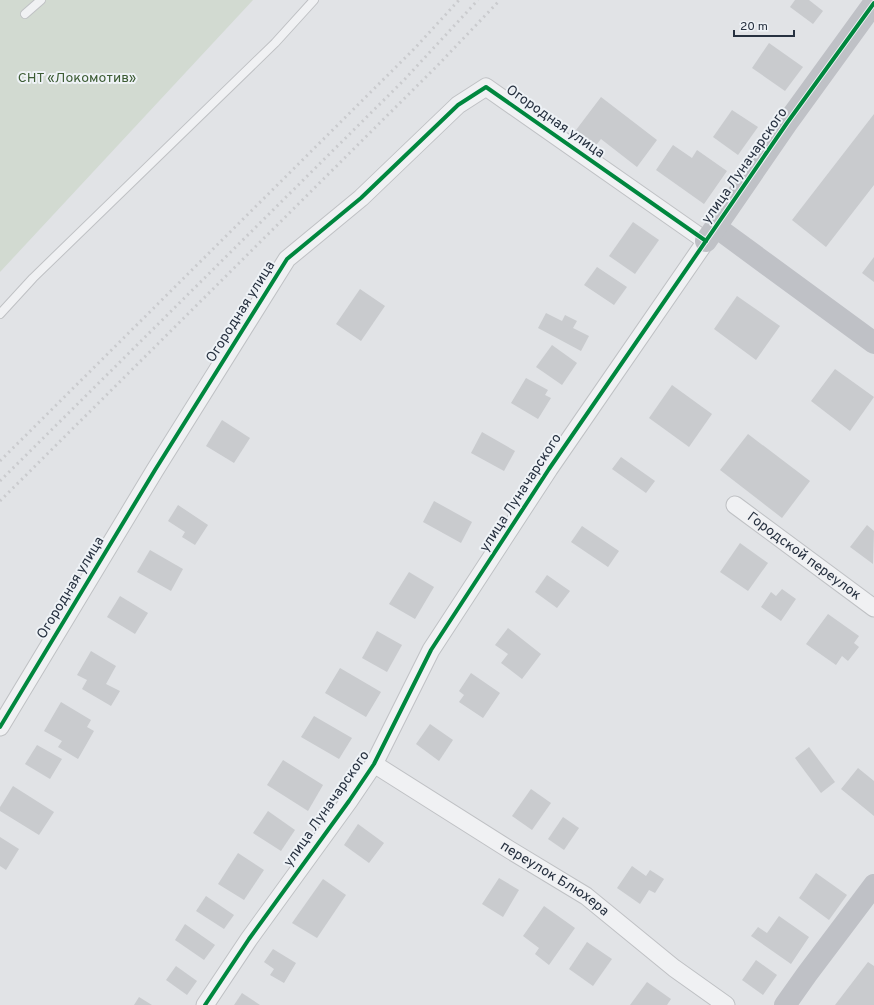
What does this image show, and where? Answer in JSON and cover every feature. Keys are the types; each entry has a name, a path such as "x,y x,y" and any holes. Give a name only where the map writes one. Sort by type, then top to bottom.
{"street":[{"name":"улица Луначарского","path":"205,1005 249,938 349,801 374,764 431,650 549,469 787,123 874,3"},
{"name":"Огородная улица","path":"0,727 155,470 287,259 361,198 458,105 486,87 711,234"},
{"path":"711,234 874,343"},
{"name":"Городской переулок","path":"735,505 874,608"},
{"name":"переулок Блюхера","path":"374,764 586,896 674,968 726,1005"},
{"path":"786,1005 807,974 874,885"}],"lane":[{"path":"25,14 41,0"},
{"path":"0,314 33,278 275,43 314,0"}],"green space":[{"name":"СНТ «Локомотив»","path":"0,0 253,0 0,272"}],"building":[{"path":"795,0 809,0 823,11 813,24 790,7"},
{"path":"769,43 803,67 785,91 752,68"},
{"path":"601,97 657,140 637,167 601,139 593,149 573,134"},
{"path":"732,110 758,127 738,155 713,137"},
{"path":"874,114 874,185 826,247 792,220"},
{"path":"673,145 692,158 697,150 727,171 704,204 656,170"},
{"path":"633,222 659,240 635,274 609,256"},
{"path":"874,257 874,282 862,273"},
{"path":"597,267 627,287 614,305 584,285"},
{"path":"360,289 385,306 361,341 336,324"},
{"path":"737,296 780,326 756,360 714,329"},
{"path":"546,313 562,321 565,315 577,321 573,328 589,336 581,351 538,328"},
{"path":"552,345 577,363 562,385 536,367"},
{"path":"835,369 874,397 850,431 811,401"},
{"path":"526,378 548,390 545,395 551,398 538,419 511,403"},
{"path":"672,385 712,414 689,447 649,418"},
{"path":"222,420 250,438 234,463 206,446"},
{"path":"482,432 515,451 504,471 471,453"},
{"path":"748,434 810,481 782,518 720,470"},
{"path":"621,457 655,481 646,493 612,469"},
{"path":"434,501 472,522 461,543 423,522"},
{"path":"178,505 208,525 195,545 182,537 185,532 168,521"},
{"path":"867,525 874,531 873,564 850,547"},
{"path":"582,526 619,551 608,567 571,542"},
{"path":"740,543 768,563 748,591 720,572"},
{"path":"150,550 183,569 171,591 137,572"},
{"path":"409,572 434,587 415,619 389,604"},
{"path":"547,575 570,591 557,608 535,592"},
{"path":"782,589 796,599 781,621 761,607 771,592 776,596"},
{"path":"120,596 148,613 135,634 107,617"},
{"path":"828,614 859,636 854,643 859,647 848,661 842,656 836,665 806,644"},
{"path":"508,628 541,654 522,679 501,663 508,654 495,645"},
{"path":"377,631 402,645 387,672 362,658"},
{"path":"91,651 116,666 106,684 120,691 111,706 82,689 87,680 77,675"},
{"path":"340,668 381,692 366,717 325,693"},
{"path":"471,673 500,693 483,718 459,702 464,695 459,691"},
{"path":"61,702 91,720 87,727 94,731 78,759 58,747 62,741 44,731"},
{"path":"314,716 352,738 339,759 301,737"},
{"path":"430,724 453,740 439,761 416,744"},
{"path":"37,745 62,759 50,779 25,764"},
{"path":"809,747 835,782 821,793 795,758"},
{"path":"283,760 323,785 308,811 267,785"},
{"path":"858,768 874,781 874,816 841,789"},
{"path":"13,786 54,812 39,835 0,811 0,807"},
{"path":"531,789 551,803 532,830 512,816"},
{"path":"268,811 295,830 281,851 253,833"},
{"path":"563,817 579,828 564,850 548,839"},
{"path":"358,824 384,843 369,863 344,845"},
{"path":"0,837 19,849 6,870 0,866"},
{"path":"238,853 264,870 244,900 218,884"},
{"path":"632,866 646,876 650,870 664,879 655,893 649,890 640,904 617,888"},
{"path":"816,873 847,895 829,920 799,898"},
{"path":"499,878 519,890 503,917 482,904"},
{"path":"323,879 346,895 317,938 292,923"},
{"path":"206,896 234,915 224,929 196,911"},
{"path":"544,906 575,928 549,965 535,954 539,948 523,936"},
{"path":"779,916 809,937 791,964 751,936 758,927 767,933"},
{"path":"185,924 215,945 204,960 175,940"},
{"path":"587,942 612,959 593,986 569,969"},
{"path":"273,949 296,963 284,983 270,975 274,969 264,962"},
{"path":"756,960 777,975 763,995 742,980"},
{"path":"868,962 874,966 874,1005 835,1005"},
{"path":"176,966 197,981 187,995 166,980"},
{"path":"647,982 671,999 667,1005 630,1005"},
{"path":"242,993 260,1005 234,1005"},
{"path":"139,997 152,1005 134,1005"}],"railway":[{"path":"0,461 415,48 459,0"},
{"path":"0,481 404,80 478,0"},
{"path":"0,501 438,65 500,0"}],"cycle path":[{"path":"205,1005 249,939 374,764 431,650 549,469 787,123 874,3"},
{"path":"0,727 155,470 287,259 361,198 458,105 486,87 706,241"}]}
